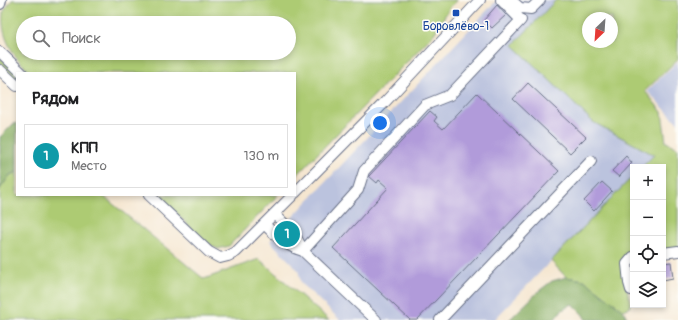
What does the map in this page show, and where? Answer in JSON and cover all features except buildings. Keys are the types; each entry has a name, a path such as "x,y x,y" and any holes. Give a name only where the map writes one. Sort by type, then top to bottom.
{"street":[{"path":"0,4 1,0"},
{"path":"296,192 385,102 480,0"},
{"path":"303,251 358,190 364,171 425,105 450,95 521,20 501,0"},
{"path":"511,0 520,8 531,9"},
{"path":"523,0 531,9"},
{"path":"531,9 540,0"},
{"path":"0,46 2,54 21,72"},
{"path":"2,73 16,85"},
{"path":"440,320 591,161"},
{"path":"150,196 210,252 220,258 236,252 292,196"},
{"path":"274,214 292,231 299,240 303,251 376,320"},
{"path":"264,224 291,248 303,251"},
{"path":"666,253 678,251"},
{"path":"630,260 627,264 630,286"}],"shaded area":[{"path":"497,0 556,0 514,45 593,122 654,155 645,164 630,164 630,179 494,320 340,320 301,283 298,270 270,241"},
{"path":"678,61 678,123 647,91"}],"green space":[{"path":"12,0 458,0 450,7 434,34 296,176 296,72 30,72 18,60 296,60 296,16 16,16 16,57 6,39 3,13"},
{"path":"556,0 678,0 678,59 645,91 662,112 666,142 678,148 678,248 666,250 666,164 645,164 654,155 593,122 513,45"},
{"path":"0,57 16,72 16,78 0,63"},
{"path":"16,123 16,172 10,175 0,189 0,137 13,124"},
{"path":"16,172 16,196 103,196 204,279 259,259 329,320 0,320 0,189 10,175"},
{"path":"630,179 630,256 624,260 623,269 630,307 623,310 584,280 566,277 551,261"},
{"path":"158,196 277,196 229,246 218,249 207,243"},
{"path":"566,277 584,280 623,310 628,320 586,320 572,304 561,311 554,320 509,320 540,290 552,281"}],"place":[{"name":"Боровлёво-1","path":"456,13"},
{"name":"КПП","path":"287,234"}]}
